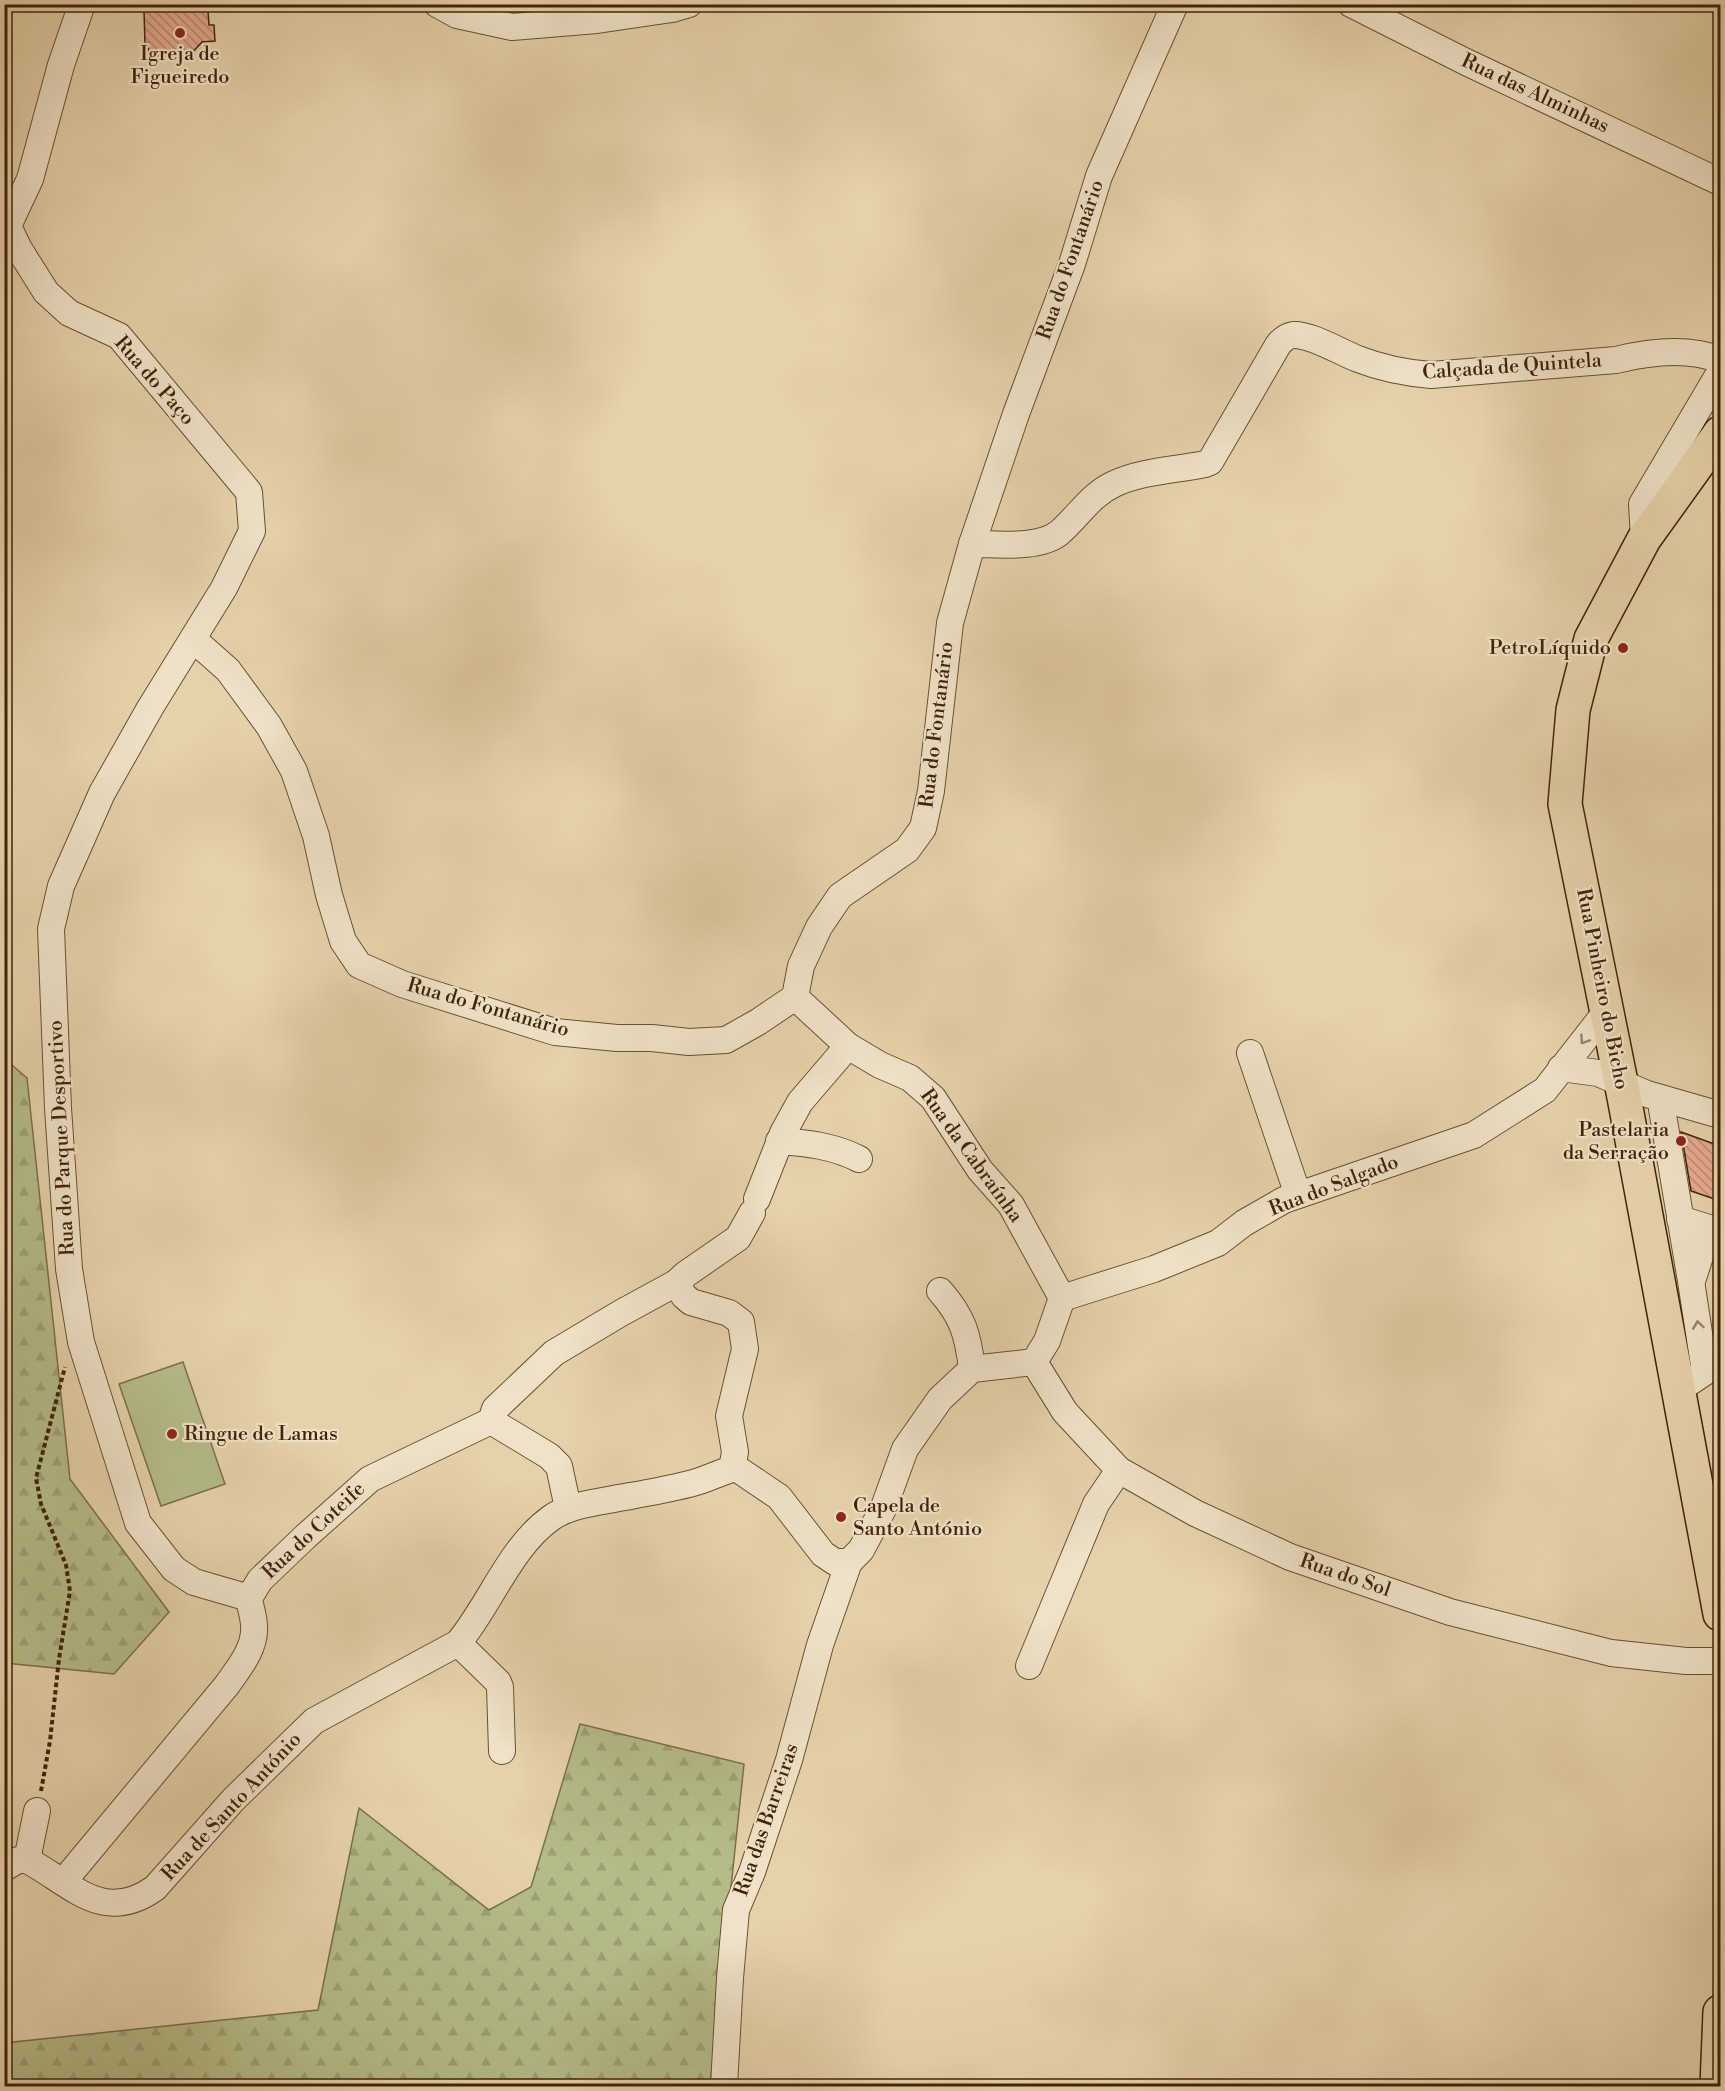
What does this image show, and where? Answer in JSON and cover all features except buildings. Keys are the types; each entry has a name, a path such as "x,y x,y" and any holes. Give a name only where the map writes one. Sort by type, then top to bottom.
{"main road":[{"name":"Rua Pinheiro do Bicho","path":"1719,436 1644,539 1591,639 1573,710 1565,804 1622,1090 1720,1614"},
{"path":"1717,2086 1720,2012"}],"street":[{"name":"Rua do Paço","path":"81,4 61,66 30,179 6,227 46,292 69,313 118,336 249,492 252,531 224,588 193,639"},
{"path":"437,4 457,15 512,27 597,20 672,9 689,4"},
{"name":"Rua do Fontanário","path":"193,639 228,670 269,726 294,771 316,836 329,895 343,941 359,965 402,984 555,1032 689,1042 726,1040 758,1022 795,997 801,966 819,927 840,896 907,850 923,828 931,791 950,623 972,544 1016,414 1072,264 1099,176 1175,4"},
{"name":"Rua das Alminhas","path":"1351,4 1466,62 1720,182"},
{"name":"Calçada de Quintela","path":"972,544 1033,543 1046,540 1057,535 1092,499 1114,483 1210,462 1278,345 1289,336 1305,337 1371,364 1431,375 1616,360 1637,354 1700,354 1720,360"},
{"path":"1644,539 1642,504 1720,372"},
{"name":"Rua do Parque Desportivo","path":"193,639 150,708 102,793 62,886 51,929 58,1108 69,1269 81,1342 138,1523 174,1569 195,1582 249,1598"},
{"name":"Rua da Cabraínha","path":"795,997 848,1046 880,1065 910,1078 933,1098 980,1170 1011,1204 1062,1298"},
{"name":"Rua do Salgado","path":"1062,1298 1154,1269 1218,1243 1244,1223 1284,1200 1474,1135 1545,1090 1606,1012"},
{"path":"848,1046 800,1102 779,1141 754,1206 738,1238 676,1283 691,1302 729,1313 741,1322 745,1349 729,1416 735,1452 732,1469 748,1474 779,1497 823,1554 835,1562 849,1562 861,1550 884,1507 905,1449 940,1400 972,1369 1034,1362 1047,1341 1062,1298"},
{"path":"1250,1053 1298,1195"},
{"path":"1561,1068 1598,1073 1622,1090 1662,1109 1720,1128"},
{"path":"1622,1090 1647,1094 1720,1115"},
{"path":"1662,1109 1680,1219 1709,1228 1692,1281 1705,1372 1678,1390"},
{"path":"779,1141 828,1147 846,1152 859,1159"},
{"name":"Rua do Coteife","path":"63,1882 227,1685 247,1655 255,1628 249,1598 260,1581 306,1536 370,1479 491,1421 495,1409 554,1353 676,1283"},
{"path":"940,1291 964,1324 972,1369"},
{"name":"Rua do Sol","path":"1034,1362 1065,1412 1119,1470 1195,1513 1290,1557 1450,1612 1611,1653 1686,1661 1720,1661"},
{"path":"491,1421 549,1456 559,1466 568,1508"},
{"name":"Rua de Santo António","path":"16,1864 63,1882 83,1895 99,1901 132,1902 145,1895 155,1888 233,1800 314,1721 458,1643 472,1627 512,1562 550,1518 568,1508 693,1484 732,1469"},
{"path":"1029,1666 1096,1504 1119,1470"},
{"name":"Rua das Barreiras","path":"724,2086 736,1910 752,1872 789,1760 820,1645 849,1562"},
{"path":"458,1643 498,1682 502,1751"},
{"path":"16,1864 37,1811"}],"path":[{"path":"37,1811 50,1741 56,1680 70,1591 66,1565 41,1504 36,1478 78,1323"}],"green space":[{"path":"5,1059 27,1078 70,1479 169,1612 114,1674 5,1663"},
{"name":"Ringue de Lamas","path":"183,1362 225,1484 161,1506 119,1384"},
{"path":"580,1724 744,1764 710,2086 5,2086 4,2043 318,2010 359,1808 489,1910 531,1887"}],"place":[{"name":"Igreja de Figueiredo","path":"180,33"},
{"name":"PetroLíquido","path":"1623,648"},
{"name":"Pastelaria da Serração","path":"1681,1141"},
{"name":"Ringue de Lamas","path":"172,1434"},
{"name":"Capela de Santo António","path":"841,1517"}]}
